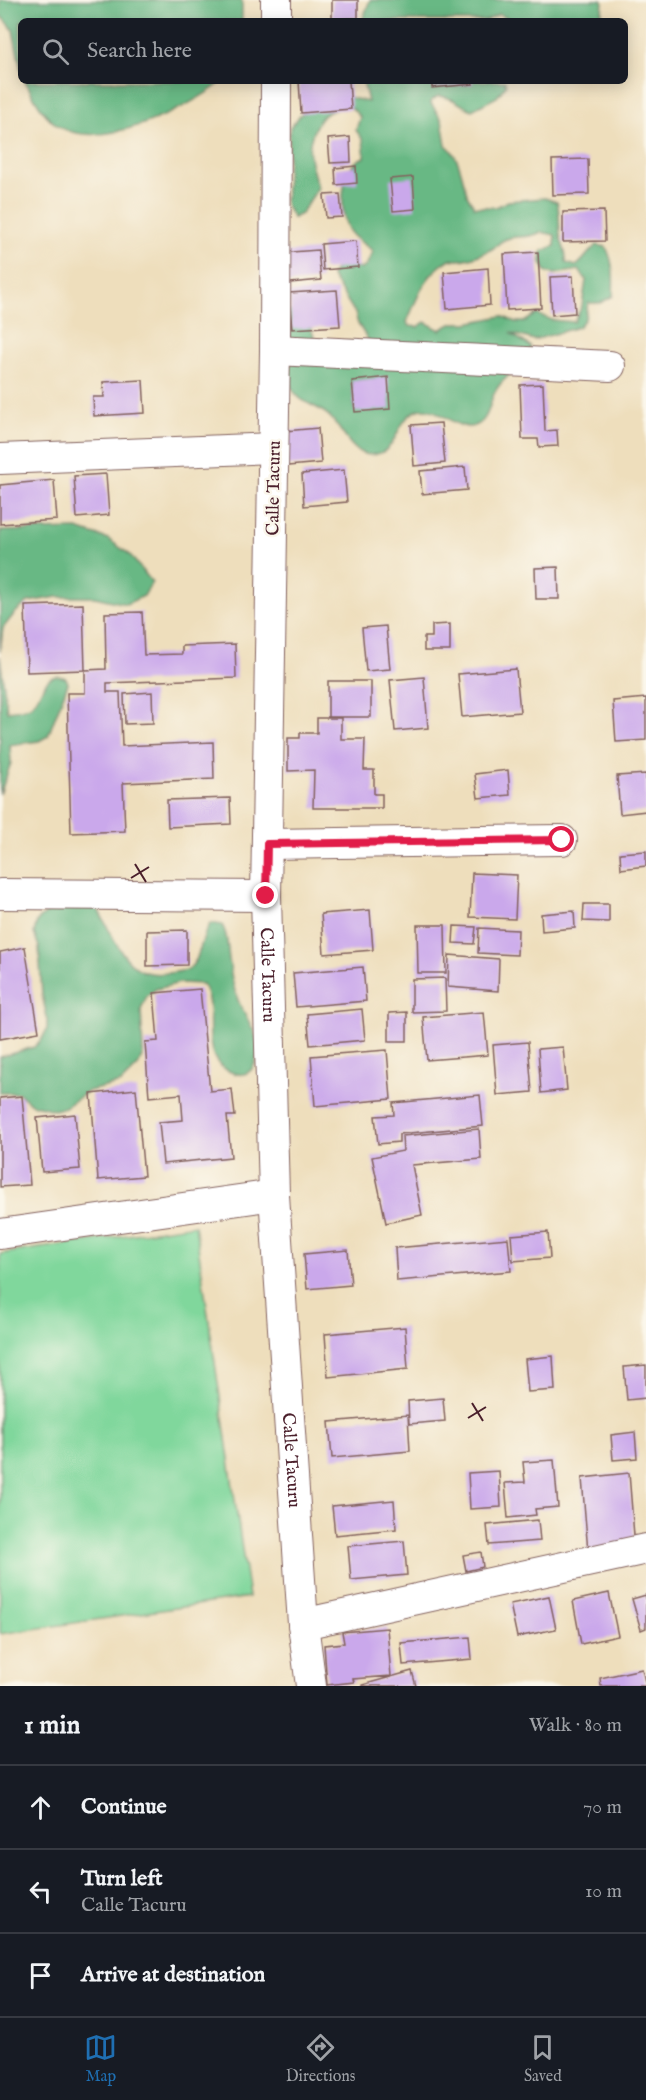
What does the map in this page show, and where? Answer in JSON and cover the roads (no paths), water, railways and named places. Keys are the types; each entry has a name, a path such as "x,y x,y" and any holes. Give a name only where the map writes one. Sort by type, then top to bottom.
{"street":[{"path":"276,0 276,18"},
{"name":"Calle Tacuru","path":"276,84 275,350 266,896 274,1195 303,1624 311,1686"},
{"path":"275,350 610,366"},
{"path":"0,459 273,448"},
{"path":"267,844 562,840"},
{"path":"0,894 266,896"},
{"path":"0,1234 274,1195"},
{"path":"303,1624 646,1549"}]}
